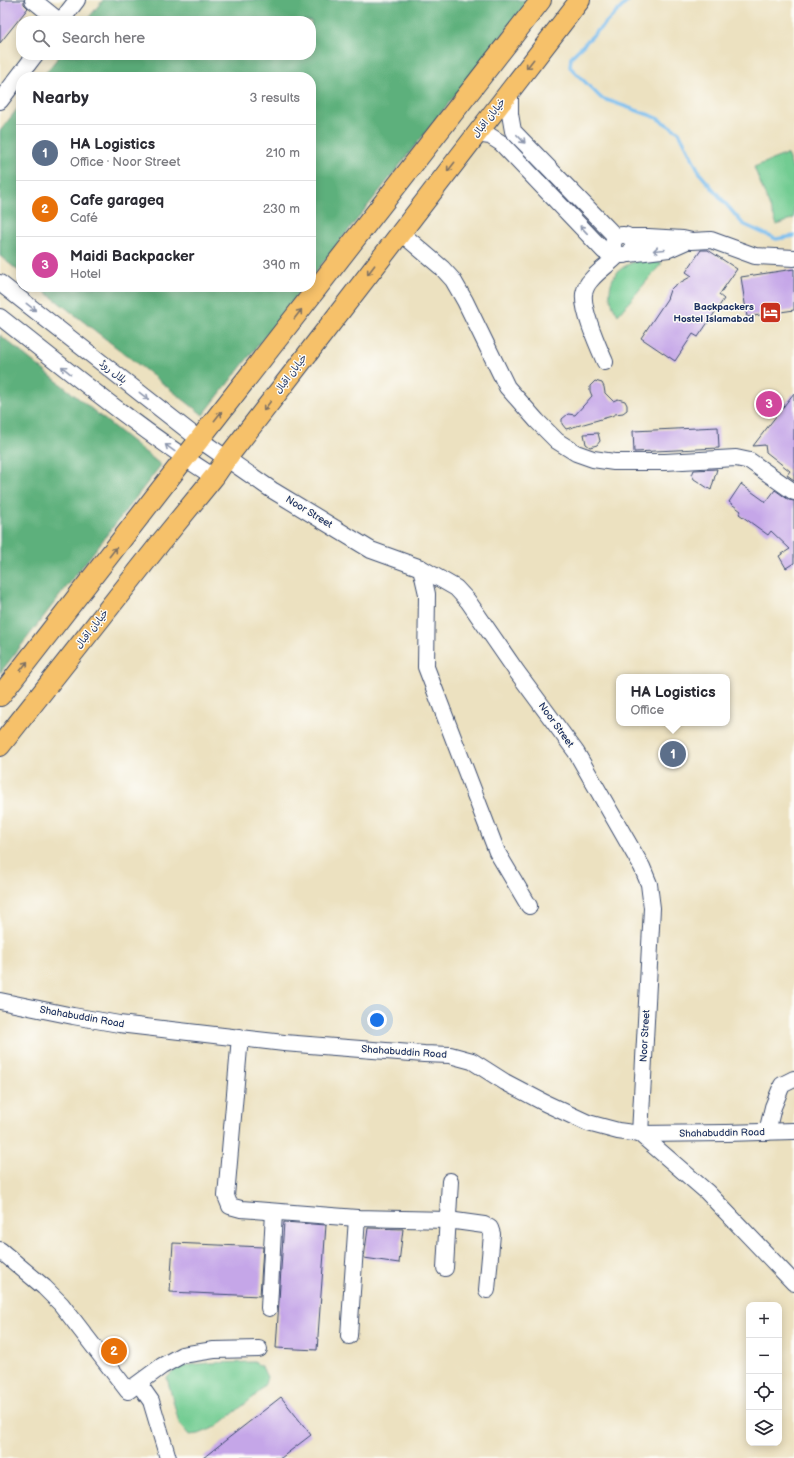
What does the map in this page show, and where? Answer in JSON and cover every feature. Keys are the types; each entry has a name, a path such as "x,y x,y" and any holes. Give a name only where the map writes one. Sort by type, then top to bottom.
{"main road":[{"path":"316,291 542,0"},
{"name":"خیابان اقبال","path":"0,746 214,477 400,232 580,0"},
{"path":"523,24 548,41"},
{"path":"376,214 400,232"},
{"path":"0,696 315,292"},
{"path":"96,574 121,592"}],"street":[{"path":"33,0 54,16"},
{"path":"64,16 77,0"},
{"path":"22,72 31,60"},
{"path":"0,101 16,80"},
{"path":"510,90 510,114 513,131 622,247"},
{"path":"476,134 490,136 501,143 604,251 611,252 622,247 669,249 687,240 717,241 755,256 794,258"},
{"path":"400,232 442,268 453,280 465,301 507,387 557,441 576,453 593,459 614,462 665,462 736,458 750,461 794,492"},
{"path":"606,362 596,340 584,305 584,294 591,279 613,261 622,247"},
{"name":"ہلال روڈ","path":"0,283 200,440 227,458"},
{"path":"0,317 106,401 214,477"},
{"name":"Noor Street","path":"227,458 272,490 371,550 421,568 456,588 468,601 517,672 576,752 642,867 649,884 652,908 640,1134"},
{"path":"421,568 426,594 426,667 497,852 530,906"},
{"name":"Shahabuddin Road","path":"0,1001 119,1024 284,1043 450,1055 472,1061 505,1082 588,1123 618,1131 640,1134 794,1131"},
{"path":"240,1037 226,1196 230,1206 241,1209 274,1212 357,1218 448,1220 484,1225 490,1228 492,1234 487,1290"},
{"path":"766,1132 773,1107 782,1085 794,1078"},
{"path":"640,1134 708,1192 794,1283"},
{"path":"446,1268 450,1181"},
{"path":"269,1308 274,1212"},
{"path":"349,1336 357,1218"},
{"path":"0,1250 44,1287 61,1304 128,1391 162,1366 182,1355 214,1350 259,1349"},
{"path":"139,1384 151,1401 168,1458"}],"green space":[{"path":"103,0 530,0 316,272 316,72 46,72 56,60 316,60 316,16 90,16"},
{"path":"16,110 16,269 0,256 0,131"},
{"path":"787,154 794,172 794,218 777,225 754,167"},
{"path":"641,259 651,259 662,263 618,315 610,296 610,288 613,279 623,268"},
{"path":"45,292 300,292 203,415"},
{"path":"0,335 161,465 0,673"},
{"path":"254,1362 262,1367 267,1377 265,1384 255,1396 216,1427 199,1434 189,1435 179,1423 167,1378 169,1375 179,1368 196,1364"}],"building":[{"path":"0,0 24,0 24,4 28,8 22,16 16,16 16,23 0,43"},
{"path":"701,250 708,250 737,269 719,295 724,299 698,337 693,334 675,361 641,338 667,299 670,290 674,286 692,276 686,272"},
{"path":"794,269 794,310 747,317 741,277"},
{"path":"595,381 602,383 605,393 613,401 618,399 625,401 627,410 623,413 566,429 562,424 562,419 568,414 575,415 592,396 590,386"},
{"path":"794,393 794,480 787,475 790,471 766,452 765,445 753,446"},
{"path":"718,427 719,448 634,452 633,431"},
{"path":"598,433 600,441 597,445 590,447 586,444 584,434"},
{"path":"717,469 711,490 694,479 692,475 694,470"},
{"path":"741,484 766,502 775,490 789,500 794,501 794,563 786,568 779,556 790,549 771,531 768,535 739,514 741,511 729,502"},
{"path":"284,1222 326,1225 317,1350 276,1348"},
{"path":"368,1228 403,1229 399,1263 364,1258"},
{"path":"173,1243 263,1247 260,1296 170,1292"},
{"path":"281,1397 311,1435 281,1458 203,1458"}],"waterway":[{"path":"629,0 571,57 570,67 601,98 655,117 679,132 701,175 743,224 776,239 794,236"}],"place":[{"name":"Backpackers Hostel Islamabad","path":"770,313"},
{"name":"Maidi Backpacker","path":"769,404"},
{"name":"HA Logistics","path":"673,754"},
{"name":"Cafe garageq","path":"114,1351"}]}
